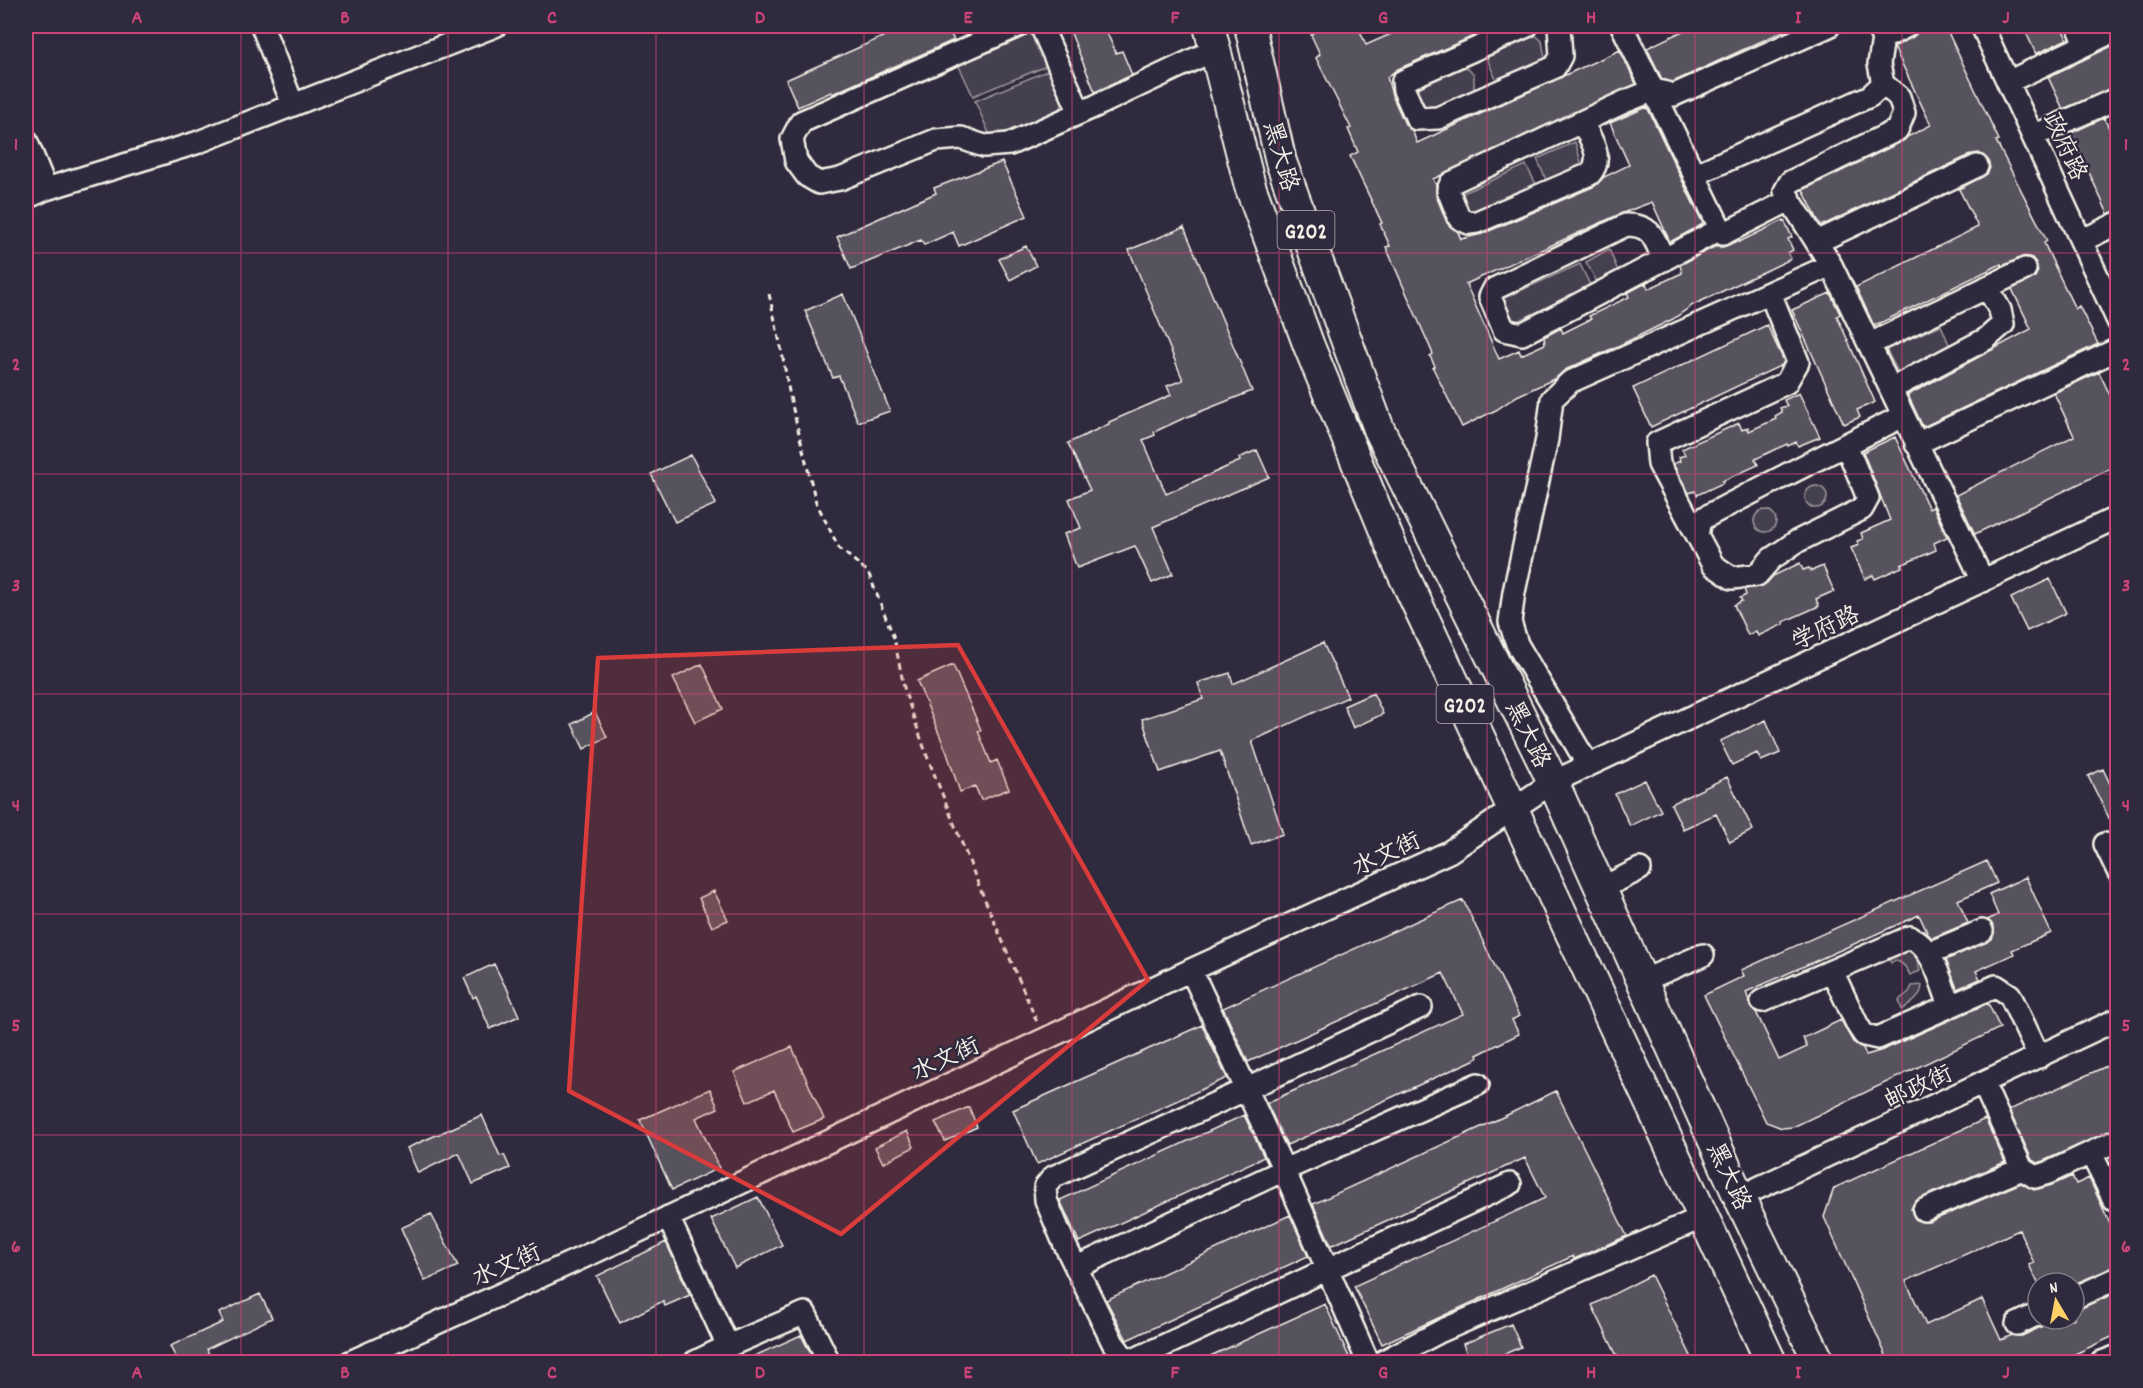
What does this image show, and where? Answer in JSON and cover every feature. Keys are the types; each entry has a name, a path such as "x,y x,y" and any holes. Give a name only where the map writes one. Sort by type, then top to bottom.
{"highway":[{"name":"黑大路","path":"1250,26 1281,162 1379,429 1552,782 1739,1197 1819,1362"},
{"name":"黑大路","path":"1212,38 1250,186 1309,346 1400,566 1771,1362"}],"street":[{"path":"262,26 293,105"},
{"path":"26,198 46,189 196,143 293,105 465,31 495,26"},
{"path":"1018,26 801,122 792,139 796,161 807,176 819,183 840,179 936,140 961,138 984,146 1010,144 1080,113 1212,38"},
{"path":"1041,26 1080,113"},
{"path":"1527,26 1404,81 1404,90 1417,119 1438,118 1555,67 1561,56 1559,26"},
{"path":"1622,26 1723,234 1790,200"},
{"path":"1582,122 1597,151 1596,167 1590,174 1477,222 1469,223 1459,218 1448,190 1451,183 1582,122 1654,90 1674,95 1829,26"},
{"path":"1907,26 1879,32 1883,84 1899,97 1904,113 1897,130 1790,182 1785,190 1831,265 1983,581"},
{"name":"政府路","path":"1982,26 2118,321"},
{"path":"2008,82 2082,35 2118,29"},
{"path":"1694,175 1870,96 1883,84"},
{"path":"2033,136 2118,98"},
{"path":"26,140 46,189"},
{"path":"1817,242 1977,166"},
{"path":"2081,241 2118,223"},
{"path":"1664,260 1650,231 1639,225 1626,225 1494,289 1490,297 1504,330 1522,334 1664,260 1720,229"},
{"path":"1588,765 1517,644 1510,622 1514,592 1547,439 1552,399 1570,382 1831,265"},
{"path":"1870,344 2025,268"},
{"path":"1891,389 1986,339 2003,324 2000,310 1987,287"},
{"path":"1770,293 1798,362 1786,383 1657,443 1659,464 1713,565 1732,578 1757,575 1771,559 1796,542 1862,509 1868,498 1846,445"},
{"path":"1916,444 2118,349"},
{"path":"1697,535 1700,520 1904,416"},
{"name":"学府路","path":"1552,782 2118,517"},
{"name":"水文街","path":"350,1362 668,1217 1191,970 1449,852 1552,782"},
{"path":"2105,844 2118,871"},
{"path":"1600,889 1640,869"},
{"path":"1929,953 1982,931"},
{"path":"1762,1001 1910,938 1920,942 1929,953 1950,1006"},
{"path":"1642,981 1703,956"},
{"path":"1191,970 1284,1170 1368,1362"},
{"path":"1833,971 1864,1035 1878,1038 1996,986 2010,995 2039,1057"},
{"path":"1421,1007 1053,1177 1045,1187 1046,1200 1064,1243 1113,1343 1122,1355 1133,1360 1510,1184"},
{"name":"邮政街","path":"1739,1197 2118,1019"},
{"path":"1983,1083 2022,1169 2035,1177 2118,1140"},
{"path":"1077,1268 1284,1170 1478,1084"},
{"path":"2091,1152 2114,1200 2118,1200"},
{"path":"1924,1210 2022,1169"},
{"path":"668,1217 728,1346"},
{"path":"1382,1362 1441,1331 1703,1217"},
{"path":"2086,1293 2118,1278"},
{"path":"695,1362 805,1313 828,1362"},
{"path":"2017,1324 2026,1320"},
{"path":"2102,1362 2118,1356"}],"path":[{"path":"769,294 790,397 805,450 816,502 839,548 868,572 894,638 905,692 927,756 1044,1039"}],"highlighted area":[{"path":"958,645 1148,980 841,1234 569,1091 598,658"}],"shaded area":[{"path":"1026,32 1035,34 1049,65 973,96 957,62"},
{"path":"1533,33 1542,41 1545,58 1497,82 1486,56"},
{"path":"1464,66 1474,74 1474,90 1433,109 1423,103 1418,87"},
{"path":"1049,70 1063,102 1060,110 991,138 975,101"},
{"path":"1575,142 1581,162 1579,169 1547,182 1537,159"},
{"path":"1526,165 1537,186 1475,215 1459,195"},
{"path":"1609,249 1618,271 1598,284 1586,262"},
{"path":"1580,264 1591,287 1515,322 1510,316 1502,299"},
{"path":"1941,325 1950,347 1900,376 1886,349"},
{"path":"1816,486 1824,489 1827,497 1824,505 1816,508 1808,505 1805,497 1808,489"},
{"path":"1765,510 1773,513 1776,521 1773,529 1765,532 1757,529 1754,521 1757,513"},
{"path":"1904,947 1916,957 1920,971 1910,975 1900,962 1895,960 1891,963 1885,953"},
{"path":"1922,985 1918,997 1902,1010 1899,1000 1909,992 1912,986"}],"building":[{"path":"907,26 946,26 954,40 798,107 786,80"},
{"path":"1068,26 1104,26 1116,53 1122,51 1132,75 1095,92"},
{"path":"1320,26 1358,26 1366,45 1409,26 1497,26 1398,69 1387,77 1405,124 1412,130 1417,143 1620,50 1636,84 1433,179 1436,185 1436,195 1447,223 1458,232 1461,239 1482,234 1595,186 1604,177 1629,165 1610,123 1647,107 1703,224 1670,242 1652,202 1620,214 1466,284 1499,359 1519,350 1521,355 1545,344 1544,337 1561,328 1563,333 1591,319 1589,316 1629,297 1627,293 1646,283 1648,289 1682,273 1680,265 1714,247 1723,247 1739,240 1739,242 1784,220 1792,237 1788,239 1793,250 1788,253 1791,259 1693,305 1673,319 1565,370 1556,378 1517,396 1496,410 1462,427 1433,368 1435,366 1430,356 1433,354 1386,247 1390,246 1380,224 1382,223 1350,156 1358,152 1348,129 1351,128 1316,58 1320,54 1311,35"},
{"path":"1693,26 1794,26 1673,82 1662,79 1647,48"},
{"path":"1926,26 1945,26 1999,140 1996,141 2047,241 2044,243 2075,309 2079,306 2098,344 1923,427 1908,395 2031,329 2012,289 2035,277 2038,271 2036,263 2032,258 2025,256 2002,266 2001,264 1874,326 1856,287 1978,227 1959,189 1987,174 1990,168 1988,160 1979,153 1972,154 1821,226 1803,190 1931,125 1894,47 1913,37 1919,29"},
{"path":"2023,26 2061,26 2067,39 2036,54"},
{"path":"2118,43 2118,86 2063,109 2048,77"},
{"path":"2104,118 2118,147 2118,210 2108,214 2071,133"},
{"path":"1002,162 1027,216 959,246 953,232 924,245 921,240 851,269 837,237 936,193 934,188"},
{"path":"1184,227 1252,391 1182,419 1154,432 1155,435 1143,440 1166,494 1240,461 1239,458 1257,450 1269,477 1153,527 1173,574 1152,583 1135,546 1077,568 1064,534 1081,528 1069,499 1090,490 1068,443 1171,395 1167,386 1183,380 1129,250"},
{"path":"1026,246 1036,266 1010,280 999,259"},
{"path":"1830,293 1840,314 1837,316 1875,402 1857,410 1860,417 1844,424 1792,310"},
{"path":"843,294 890,411 858,422 839,376 833,378 805,311"},
{"path":"1767,325 1784,361 1782,365 1651,427 1633,388"},
{"path":"2099,372 2118,412 2118,465 1975,534 1956,495 2074,436 2054,393"},
{"path":"1799,393 1820,437 1798,446 1796,442 1788,446 1787,444 1755,459 1758,465 1722,481 1723,483 1697,495 1695,491 1689,493 1673,464 1680,461 1679,457 1685,455 1682,449 1739,423 1742,430 1748,427 1749,431 1776,419 1775,416 1782,412 1780,408 1787,406 1784,400"},
{"path":"1895,437 1929,509 1933,507 1947,537 1934,543 1936,550 1875,579 1873,575 1865,579 1851,548 1859,545 1857,541 1863,539 1861,533 1890,520 1863,452"},
{"path":"691,455 716,504 675,522 651,474"},
{"path":"1800,563 1803,570 1809,568 1811,571 1823,566 1834,591 1816,599 1819,606 1783,622 1784,624 1758,636 1756,631 1748,635 1734,605 1742,601 1740,598 1746,595 1744,589 1759,587 1773,576"},
{"path":"2050,579 2066,613 2027,631 2011,598"},
{"path":"1323,643 1348,697 1252,741 1283,834 1251,845 1220,751 1160,772 1142,719 1203,699 1198,683 1230,673 1233,684"},
{"path":"702,664 723,709 695,722 673,678"},
{"path":"953,665 981,730 978,731 991,763 997,760 1009,789 981,800 975,786 960,792 947,753 917,681"},
{"path":"1373,693 1383,714 1353,728 1344,706"},
{"path":"595,712 607,737 584,749 572,724"},
{"path":"1766,720 1780,753 1761,761 1757,753 1732,765 1720,741"},
{"path":"2103,769 2118,801 2118,836 2088,776"},
{"path":"1727,777 1753,830 1730,842 1716,814 1683,829 1671,804"},
{"path":"1645,780 1661,811 1630,826 1615,794"},
{"path":"1987,861 1997,883 1958,900 1968,923 1932,938 1919,915 1746,992 1751,1007 1756,1012 1779,1060 1807,1047 1803,1038 1841,1020 1853,1042 1863,1048 1866,1055 1883,1050 1988,1003 2000,1028 1793,1127 1782,1128 1766,1122 1704,995 1744,976 1741,970"},
{"path":"2026,877 2051,933 2012,950 2014,954 1976,971 1980,979 1957,989 1946,960 1992,939 1994,927 1987,920 1998,915 1989,894"},
{"path":"714,891 728,920 712,927 699,898"},
{"path":"1463,900 1519,1016 1512,1020 1519,1034 1477,1055 1478,1058 1287,1145 1267,1104 1269,1102 1463,1014 1443,973 1248,1062 1223,1008"},
{"path":"494,964 519,1016 490,1029 476,996 473,998 464,978"},
{"path":"1202,1025 1227,1078 1037,1164 1013,1110"},
{"path":"792,1047 824,1119 793,1132 774,1090 747,1102 734,1072"},
{"path":"2118,1061 2118,1128 2043,1161 2037,1163 2032,1160 2009,1110"},
{"path":"710,1089 718,1108 696,1118 719,1168 672,1190 640,1120"},
{"path":"1556,1091 1627,1236 1574,1259 1573,1256 1382,1344 1354,1286 1545,1198 1525,1158 1331,1245 1313,1204"},
{"path":"969,1107 977,1127 945,1141 935,1122"},
{"path":"482,1115 500,1156 504,1155 510,1168 473,1184 459,1153 418,1173 407,1148"},
{"path":"1244,1115 1264,1157 1079,1242 1060,1200"},
{"path":"1985,1119 2005,1162 1919,1199 1911,1209 1916,1220 1929,1222 2021,1183 2034,1190 2072,1176 2076,1184 2089,1178 2112,1228 2118,1225 2118,1266 2086,1279 2086,1271 2032,1271 2029,1265 2034,1263 2019,1230 1906,1281 1926,1325 1982,1299 2001,1340 2012,1335 2022,1336 2032,1331 2086,1331 2086,1306 2118,1292 2118,1334 2058,1362 1889,1362 1824,1217 1834,1188"},
{"path":"907,1131 914,1147 883,1163 875,1147"},
{"path":"758,1197 782,1245 735,1268 711,1219"},
{"path":"431,1214 458,1266 425,1281 401,1228"},
{"path":"1290,1215 1308,1256 1127,1340 1106,1300"},
{"path":"666,1242 690,1295 665,1306 663,1301 620,1323 597,1276"},
{"path":"1651,1275 1694,1362 1620,1362 1592,1305"},
{"path":"260,1294 272,1318 207,1349 209,1355 192,1362 178,1362 170,1346 223,1322 219,1313"},
{"path":"1325,1304 1349,1357 1336,1362 1197,1362"},
{"path":"1511,1324 1521,1347 1504,1354 1507,1362 1470,1362 1463,1344"},
{"path":"801,1335 815,1362 741,1362"}]}
